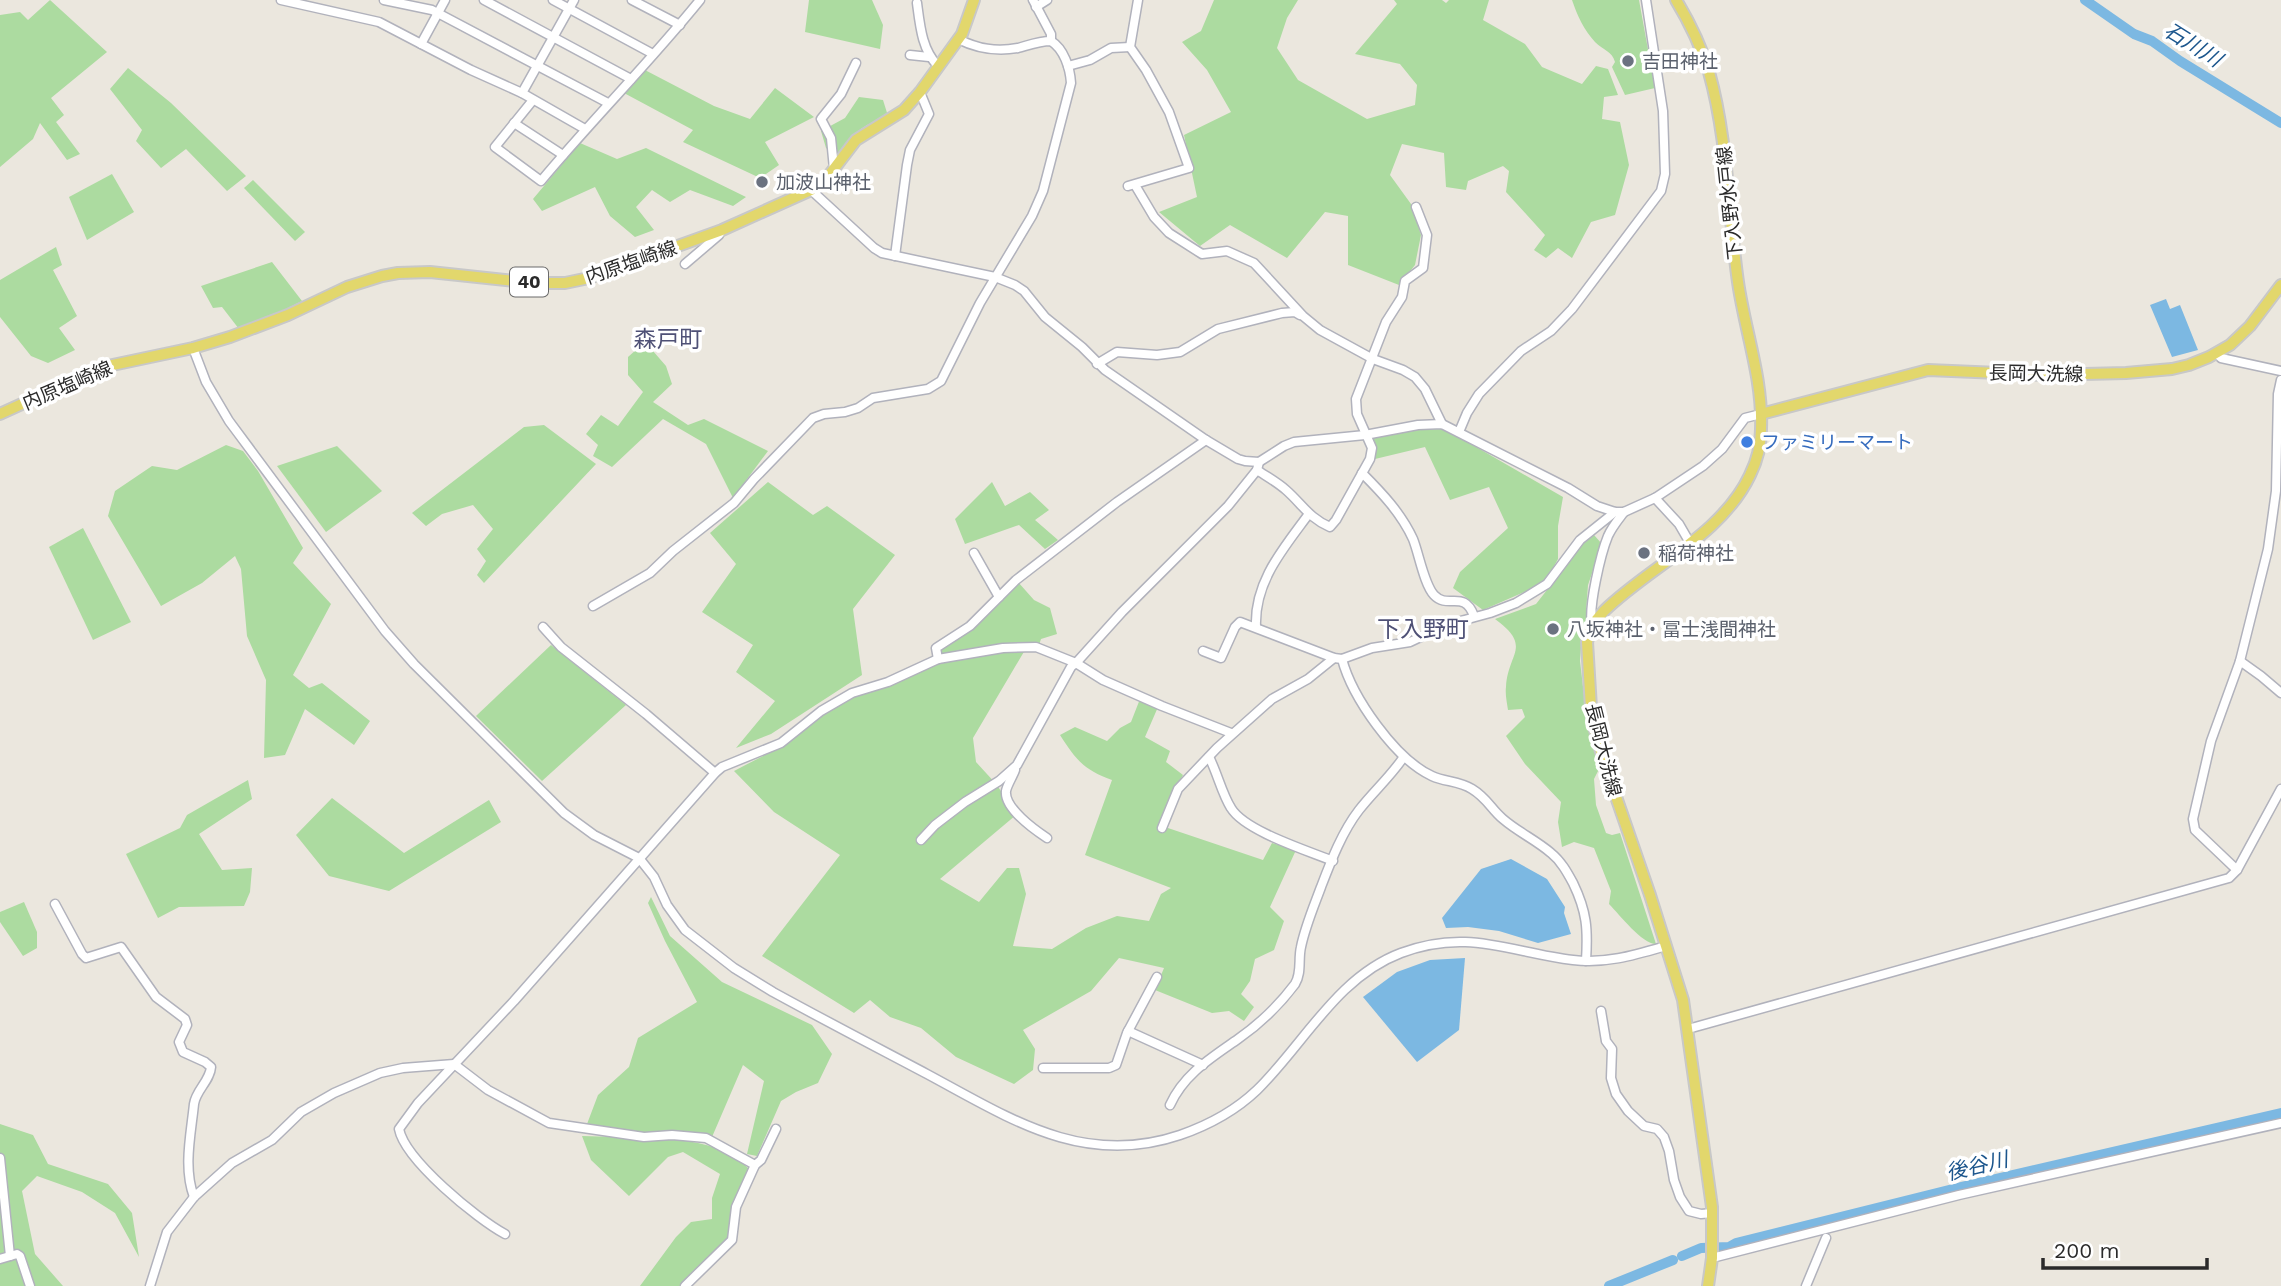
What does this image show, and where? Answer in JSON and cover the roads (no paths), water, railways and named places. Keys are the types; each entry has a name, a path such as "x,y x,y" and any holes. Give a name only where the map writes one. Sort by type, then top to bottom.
{"main road":[{"name":"内原塩崎線","path":"0,414 103,367 192,348 245,332 347,287 382,276 430,272 565,283 589,278 722,230 811,190 825,180 856,139 904,110 958,39 974,0"},
{"name":"下入野水戸線","path":"1676,0 1698,40 1715,97 1738,283 1761,414"},
{"name":"長岡大洗線","path":"1761,414 1928,370 2015,376 2172,369 2216,354 2250,326 2281,285"},
{"path":"1592,625 1608,607 1727,511 1745,485 1752,469 1760,443 1761,414"},
{"name":"長岡大洗線","path":"1592,625 1587,637 1586,654 1595,730 1619,810 1684,1000 1713,1213 1708,1286"}],"street":[{"path":"281,0 379,22 522,93 585,129"},
{"path":"321,10 323,0"},
{"path":"384,0 438,13 608,103"},
{"path":"421,44 445,0"},
{"path":"484,0 631,79"},
{"path":"553,0 653,54"},
{"path":"522,93 574,0"},
{"path":"632,0 680,25"},
{"path":"533,100 495,147 541,181 700,0"},
{"path":"1047,0 1035,3 1051,34 1051,41"},
{"path":"1138,0 1130,47 1169,112 1189,168 1132,185 1154,217 1169,233 1202,254 1227,251 1254,264 1303,316 1320,330 1373,359 1415,377 1425,389 1442,424"},
{"path":"1459,432 1473,402 1486,385 1521,351 1551,331 1572,309 1661,191 1665,174 1663,111 1646,0"},
{"path":"917,3 929,57 939,66"},
{"path":"593,606 641,580 734,503 813,418 858,408 873,398 936,386 941,381 995,277 1032,216 1043,191 1070,91 1068,66 1056,44 1051,41 993,50 974,47 958,39"},
{"path":"1068,66 1090,60 1111,48 1130,47"},
{"path":"909,55 929,57"},
{"path":"834,169 831,138 821,119 841,94 856,63"},
{"path":"895,256 906,165 910,150 929,114 919,92"},
{"path":"514,123 563,155"},
{"path":"811,190 874,248 895,256 995,277 1024,292 1045,317 1082,347 1097,364 1206,440 1237,458 1258,466 1286,490 1308,515 1330,527 1372,452 1357,414 1356,399 1387,321 1402,296 1405,281 1423,268 1427,235 1416,207"},
{"path":"685,264 722,230"},
{"path":"1097,364 1117,352 1157,355 1180,352 1218,330 1282,313 1294,312 1303,316"},
{"path":"192,348 206,382 229,421 385,631 414,664 564,813 594,835 639,859 654,877 667,905 685,930 733,968 773,992 1013,1120 1063,1139 1097,1146 1156,1142 1199,1128 1217,1119 1256,1090 1350,985 1374,966 1425,945 1461,941 1496,944 1586,961 1617,960 1666,946"},
{"path":"2216,354 2221,358 2279,371"},
{"path":"2235,873 2192,825 2211,741 2240,661 2273,522 2278,394 2281,380"},
{"path":"1162,828 1178,789 1231,733 1272,699 1338,659 1362,650 1409,642 1446,625 1502,609 1540,590 1555,575 1580,540 1619,512 1655,498 1714,457 1745,418 1761,414"},
{"path":"1047,838 1022,820 1006,795 1006,789 1071,667 1228,506 1258,466 1284,446 1294,442 1442,424 1568,488 1597,506 1619,512"},
{"path":"937,659 936,648 970,626 1016,580 1116,502 1206,440"},
{"path":"1362,473 1405,524 1433,594 1443,600 1466,603 1474,616"},
{"path":"1655,498 1679,524 1690,542"},
{"path":"1592,625 1596,581 1605,544 1619,512"},
{"path":"1256,627 1255,616 1266,575 1308,515"},
{"path":"974,553 999,597"},
{"path":"1203,651 1221,658 1240,622 1338,659 1362,701 1403,758 1433,776 1472,789 1490,803 1503,819 1558,859 1585,909 1588,931 1586,961"},
{"path":"543,627 561,647 715,773"},
{"path":"505,1234 493,1228 436,1180 414,1157 396,1130 722,767 781,743 821,711 852,693 900,677 937,659 974,651 1029,646 1045,649 1076,663 1103,680 1231,733"},
{"path":"2240,661 2281,693"},
{"path":"1209,757 1228,803 1237,816 1270,835 1332,861"},
{"path":"1170,1105 1186,1079 1255,1026 1296,981 1305,933 1342,838 1358,811 1390,777 1403,758"},
{"path":"920,840 934,825 999,781 1017,765"},
{"path":"1688,1029 2069,923 2235,873 2281,789"},
{"path":"55,904 86,958 121,947 156,997 185,1019 187,1025 179,1042 183,1052 211,1067 210,1075 195,1096 188,1167 188,1183 194,1196"},
{"path":"1043,1068 1113,1067 1119,1061 1125,1037 1157,977"},
{"path":"1601,1011 1606,1041 1612,1049 1611,1078 1616,1094 1628,1111 1644,1126 1657,1129 1664,1137 1674,1180 1689,1211 1713,1213"},
{"path":"1128,1031 1203,1065"},
{"path":"150,1286 167,1232 194,1196 232,1163 272,1140 301,1112 344,1088 362,1079 403,1068 454,1065 488,1090 549,1123 644,1137 672,1135 706,1138 755,1165"},
{"path":"1712,1257 1959,1195 2281,1122"},
{"path":"685,1286 732,1240 736,1207 755,1165 761,1160 776,1129"},
{"path":"0,1158 10,1256"},
{"path":"1806,1286 1826,1238"},
{"path":"0,1259 20,1256 30,1286"}],"water":[{"path":"2166,299 2170,309 2180,305 2198,350 2172,357 2150,305"},
{"path":"1511,859 1547,879 1565,907 1564,913 1571,934 1538,943 1499,931 1468,927 1446,928 1442,918 1481,869"},
{"path":"1465,958 1459,1030 1417,1062 1363,997 1397,972 1430,960"}],"waterway":[{"name":"石川川","path":"2085,0 2134,34 2152,41 2281,123"},
{"name":"後谷川","path":"1682,1256 1701,1248 1729,1247 1736,1243 1961,1187 2281,1113"},
{"name":"後谷川","path":"1609,1286 1673,1260"}],"place":[{"name":"吉田神社","path":"1628,61"},
{"name":"加波山神社","path":"762,182"},
{"name":"ファミリーマート","path":"1747,442"},
{"name":"稲荷神社","path":"1644,553"},
{"name":"八坂神社・冨士浅間神社","path":"1553,629"}],"district":[{"name":"森戸町","path":"668,339"},
{"name":"下入野町","path":"1423,629"}]}
